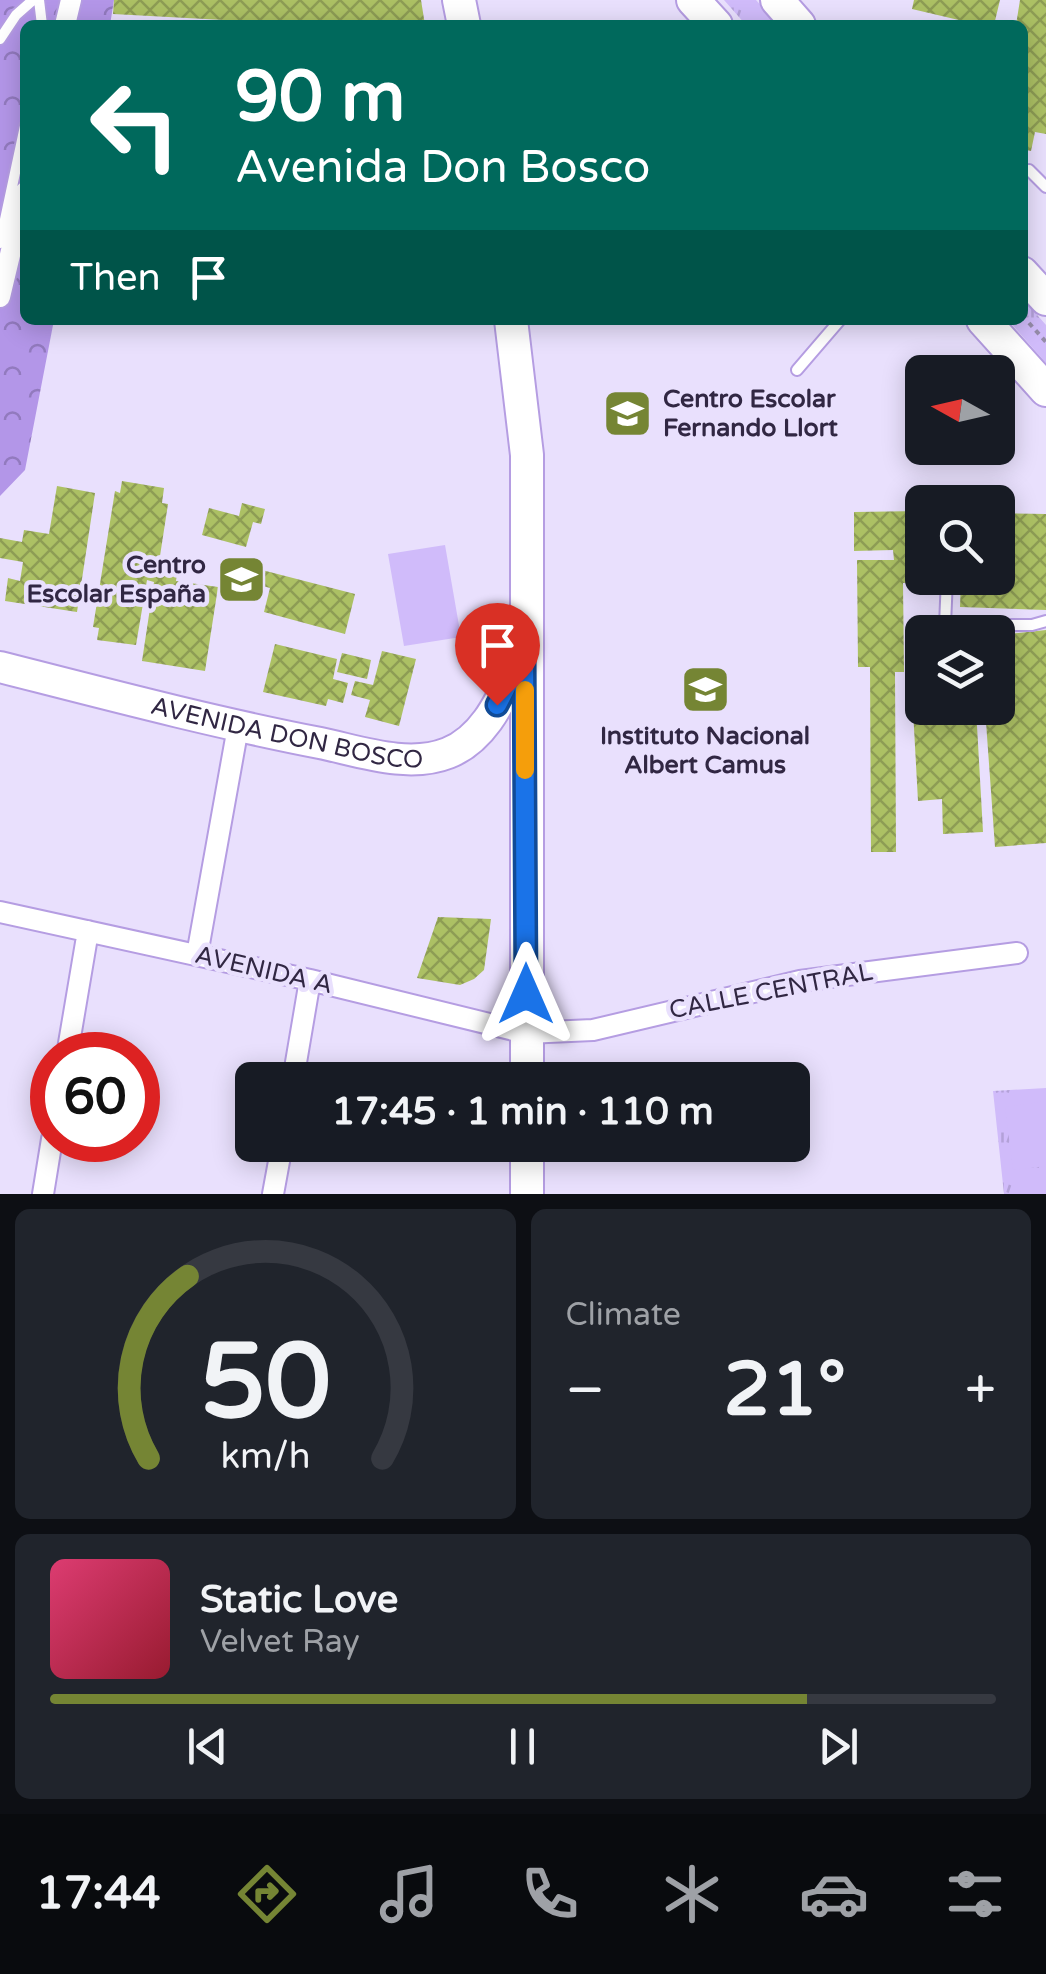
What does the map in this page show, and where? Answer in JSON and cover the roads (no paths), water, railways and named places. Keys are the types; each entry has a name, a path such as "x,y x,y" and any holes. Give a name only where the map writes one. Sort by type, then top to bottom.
{"main road":[{"path":"693,0 711,20"},
{"path":"777,0 795,20"},
{"path":"1028,280 1046,299"},
{"path":"511,325 527,455 527,1062"},
{"path":"988,325 1046,390"},
{"name":"AVENIDA DON BOSCO","path":"0,668 238,727 410,759 438,756 470,740 487,722 524,652"},
{"path":"527,1162 528,1194"}],"street":[{"path":"0,297 20,213"},
{"path":"196,955 238,727"},
{"name":"AVENIDA A","path":"0,912 526,1032"},
{"path":"71,1032 88,932"},
{"name":"CALLE CENTRAL","path":"526,1032 593,1030 800,980 1018,952"},
{"path":"296,1062 310,980"},
{"path":"43,1194 48,1162"},
{"path":"273,1194 279,1162"}],"lane":[{"path":"0,39 16,15 36,0"},
{"path":"0,244 20,150"},
{"path":"1029,170 1046,187"},
{"path":"796,370 836,325"},
{"path":"947,595 946,625 1032,625 1046,621"}],"place":[{"name":"Centro Escolar Fernando Llort","path":"628,413"},
{"name":"Centro Escolar España","path":"241,579"},
{"name":"Instituto Nacional Albert Camus","path":"705,690"}]}
